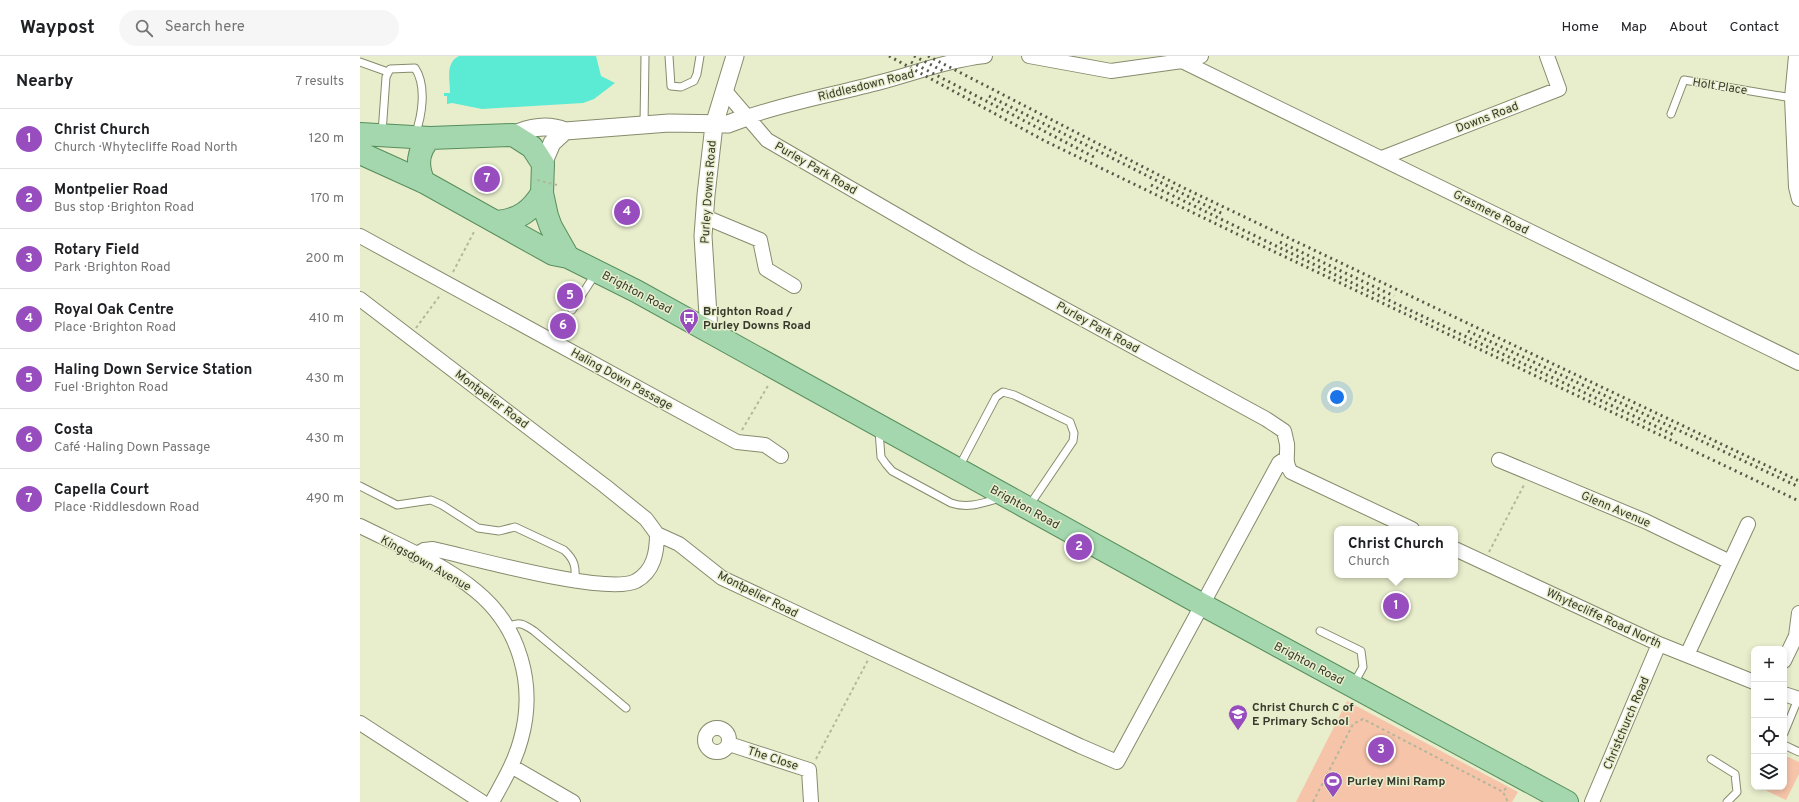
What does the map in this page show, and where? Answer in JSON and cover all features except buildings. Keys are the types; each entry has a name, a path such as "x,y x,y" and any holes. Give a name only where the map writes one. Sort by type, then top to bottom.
{"main road":[{"path":"360,134 422,138 513,135 532,147 545,180 551,227 568,257"},
{"path":"422,138 422,146 418,158 419,170 424,182"},
{"name":"Brighton Road","path":"360,153 424,182 553,254 568,257 598,271 778,369 1202,605 1567,802"},
{"path":"498,222 521,216 533,206 545,180"}],"street":[{"name":"Purley Downs Road","path":"709,331 703,236 704,217 714,125 735,56"},
{"name":"Riddlesdown Road","path":"513,135 525,129 553,127 565,131 669,123 714,125 728,124 776,107 880,83 965,58 985,56"},
{"path":"1029,56 1111,71 1182,61 1201,56"},
{"name":"Downs Road","path":"1382,158 1559,89 1547,56"},
{"path":"1796,56 1796,187 1799,199"},
{"name":"Grasmere Road","path":"1182,61 1799,363"},
{"path":"725,91 748,117"},
{"name":"Purley Park Road","path":"748,117 763,136 788,152 969,257 1266,419 1284,431 1287,445 1285,459"},
{"path":"545,180 552,143 565,131"},
{"path":"704,217 760,240 766,269 794,286"},
{"name":"Haling Down Passage","path":"360,236 735,441 765,445 782,456"},
{"name":"Montpelier Road","path":"360,299 605,486 646,519 657,534 679,544 722,578 1117,762 1202,605"},
{"path":"1202,605 1279,463 1285,459 1291,472 1299,477 1405,526"},
{"name":"Glenn Avenue","path":"1499,460 1645,521 1730,562"},
{"path":"1687,655 1748,524"},
{"name":"Kingsdown Avenue","path":"360,526 454,576 476,590 494,608 508,627 522,661 527,702 525,725 512,766 492,802"},
{"path":"415,555 424,550 433,549 575,581 619,585 636,581 653,563 657,552 657,534"},
{"name":"Whytecliffe Road North","path":"1458,550 1659,644 1751,681"},
{"path":"1787,655 1796,636 1799,613"},
{"name":"Christchurch Road","path":"1592,802 1659,644"},
{"path":"1787,695 1799,699"},
{"path":"360,723 482,802"},
{"name":"The Close","path":"729,744 809,770 811,802"},
{"path":"512,766 573,802"}],"lane":[{"path":"644,126 645,56"},
{"path":"669,56 671,86 675,87 694,81 697,74 700,56"},
{"path":"360,62 388,72"},
{"path":"381,135 386,76 388,72 390,69 415,68 421,77 422,138"},
{"name":"Holt Place","path":"1671,114 1684,80 1795,98"},
{"path":"572,310 598,271"},
{"path":"958,469 996,397 1003,392 1014,395 1070,422 1074,434 1073,441 1028,508"},
{"path":"879,425 881,457 892,471 958,506 972,506 1006,496"},
{"path":"360,486 397,505 431,500 442,505 478,528 499,531 515,528 522,530 564,550 570,555 576,567 575,581"},
{"path":"508,627 514,624 522,623 534,631 626,708"},
{"path":"1320,631 1361,651 1363,666 1353,686"},
{"path":"1787,726 1799,699"},
{"path":"1787,746 1799,752"},
{"path":"1711,759 1735,774 1737,792 1727,802"}],"path":[{"path":"410,337 447,284 475,230"},
{"path":"735,441 778,369"},
{"path":"1486,558 1530,473"},
{"path":"809,770 874,649"},
{"path":"1312,802 1353,724 1363,719 1503,792"}],"shaded area":[{"path":"1347,701 1518,792 1512,802 1296,802"},
{"path":"1787,756 1799,762 1799,774 1786,800 1765,790 1787,790"}],"water":[{"path":"459,56 596,56 601,76 615,83 594,99 583,103 482,109 452,103 447,104 447,96 444,96 444,93 450,93 450,67"}],"railway":[{"path":"889,56 1045,141 1799,501"},
{"path":"914,56 943,71"},
{"path":"928,56 1186,189 1799,481"},
{"path":"911,62 1094,157"},
{"path":"989,96 1223,214"},
{"path":"1151,185 1344,279 1674,435"},
{"path":"1280,242 1394,296"},
{"path":"1468,331 1799,487"}],"place":[{"name":"Capella Court","path":"487,179"},
{"name":"Royal Oak Centre","path":"627,212"},
{"name":"Haling Down Service Station","path":"570,296"},
{"name":"Costa","path":"563,326"},
{"name":"Brighton Road / Purley Downs Road","path":"689,335"},
{"name":"Montpelier Road","path":"1079,547"},
{"name":"Christ Church","path":"1396,606"},
{"name":"Christ Church C of E Primary School","path":"1238,731"},
{"name":"Rotary Field","path":"1381,750"},
{"name":"Purley Mini Ramp","path":"1333,798"}]}
